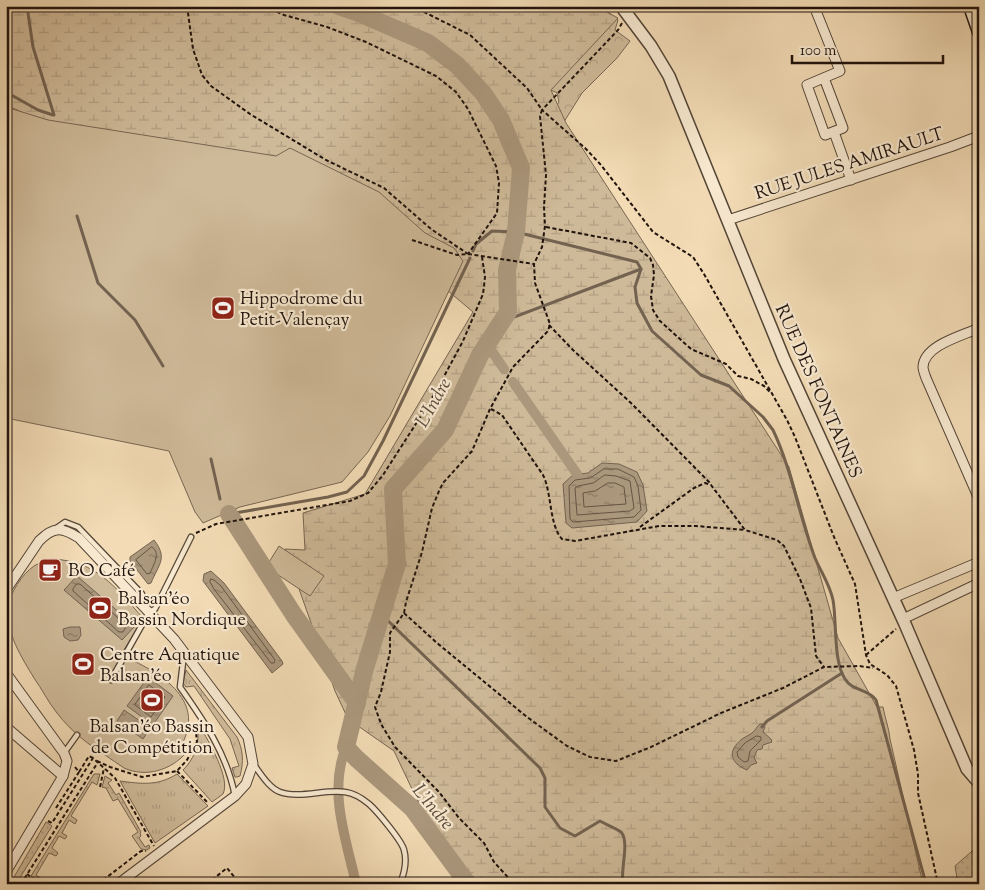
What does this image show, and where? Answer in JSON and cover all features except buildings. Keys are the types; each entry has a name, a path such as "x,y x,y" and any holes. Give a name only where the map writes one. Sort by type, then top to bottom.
{"main road":[{"path":"970,6 979,32"}],"street":[{"path":"814,6 840,71 824,78 808,85 825,135 843,128 824,78"},
{"name":"RUE DES FONTAINES","path":"626,8 669,76 784,359 903,619 967,769 979,783"},
{"path":"834,132 851,180"},
{"name":"RUE JULES AMIRAULT","path":"728,220 979,136"},
{"path":"979,328 933,348 927,355 923,367 926,378 979,499"},
{"path":"6,590 39,541 54,530 70,532 79,538 146,609 184,653 248,737 253,764 246,784 235,796 159,847 118,884"},
{"path":"893,598 979,562"},
{"path":"903,619 979,583"},
{"path":"6,673 64,754 67,761 63,776 6,872"},
{"path":"6,727 63,776"}],"lane":[{"path":"111,680 146,609 156,609 190,536"},
{"path":"184,653 180,687 213,734 224,758 235,796"},
{"path":"64,754 77,735"},
{"path":"253,764 272,788 279,792 288,794 347,792 369,804 400,841 404,849 405,859 400,884"}],"path":[{"path":"187,6 192,49 202,75 212,86 250,114 318,155 384,188 431,229 468,254"},
{"path":"265,6 284,16 327,27 366,42 436,76 456,92 468,108 496,166 499,183 497,213 468,254"},
{"path":"412,6 470,35 527,88 542,110 585,148 601,165 653,232 693,257 787,420 834,537 856,584 866,655 874,668"},
{"path":"514,884 494,862 484,843 459,818 439,792 400,752 381,724 375,707 381,692 390,652 390,633 404,613 438,491 472,450 490,409 513,366 548,331 549,325 535,283 534,264 542,246 545,232 546,175 540,116 542,110 618,30 626,8"},
{"path":"545,226 631,243 642,250 650,258 653,265 654,275 651,296 653,310 660,321 691,349 726,364 738,376 757,382 773,394"},
{"path":"412,240 457,255 468,254 534,264"},
{"path":"190,536 205,528 225,523 350,501 368,493 383,475 428,406 463,341 483,294 485,277 482,257"},
{"path":"549,325 579,356 631,403 711,484 745,530"},
{"path":"490,409 502,415 544,475 556,526 562,539 575,541 638,528 696,526 745,530 777,540 784,546 811,608 816,656 824,667"},
{"path":"638,528 694,488 705,483 711,484"},
{"path":"404,613 527,718 559,740 590,757 616,761 651,747 721,713 783,688 824,667 859,666 874,668 888,675 896,686 914,750 918,793 938,884"},
{"path":"866,655 892,634 903,619"},
{"path":"53,813 89,756 110,767 142,777 177,771 187,760 197,742 195,716"},
{"path":"93,758 115,778 159,847 148,851 141,851 98,884"},
{"path":"48,821 52,823 93,758"},
{"path":"72,768 72,762 79,772"},
{"path":"21,884 98,762"},
{"path":"100,787 104,768"},
{"path":"177,771 208,803"},
{"path":"207,884 227,868 240,884"},
{"path":"27,874 40,884"}],"green space":[{"path":"6,6 595,6 618,18 551,90 566,123 789,467 838,638 877,707 883,707 923,884 457,884 394,751 348,719 335,691 285,549 305,550 303,513 365,494 473,312 321,183 46,123 6,105"},
{"path":"384,6 601,6 618,20 615,30 630,41 617,58 582,93 562,125 549,116 559,102 557,93"},
{"name":"Hippodrome du Petit-Valençay","path":"6,107 48,120 276,156 290,148 379,192 425,233 454,248 463,261 390,416 368,452 342,482 240,507 203,523 195,512 169,451 6,418"},
{"path":"279,546 324,576 310,596 266,567"},
{"name":"Centre Aquatique Balsan'éo","path":"52,559 68,561 93,570 114,586 143,618 121,655 149,669 175,688 183,700 188,714 188,729 181,746 186,753 166,768 149,772 132,771 124,768 85,741 57,713 29,670 9,626 9,602 14,590 25,574 34,566"},
{"path":"186,670 237,737 241,746 242,756 240,776 235,777 232,768 239,766 230,739 194,686 186,687 183,683"},
{"path":"198,725 213,750 224,779 225,787 223,794 212,802 183,770 191,760 196,749"},
{"path":"94,774 100,774 97,785 92,782 71,816 77,820 75,824 69,820 62,833 67,836 65,839 59,836 52,848 58,853 56,856 49,853 36,875 42,879 40,882 31,876"},
{"path":"177,774 208,806 155,843 120,781 150,783 163,781"},
{"path":"105,776 112,780 108,783 116,795 119,793 141,832 139,838 145,847 149,845 150,848 147,850 141,849 132,836 138,832 118,799 113,801 106,788 102,787"},
{"path":"46,822 52,826 16,884 10,884"},
{"path":"979,845 979,884 958,884 955,866"}],"water":[{"path":"602,463 619,464 637,472 643,485 647,511 637,522 572,528 566,523 563,484 573,475 588,473"},
{"path":"154,540 161,552 161,561 151,583 148,584 130,561 130,557"},
{"path":"211,571 224,583 282,661 283,664 272,673 203,581 204,574"},
{"name":"Balsan'éo Bassin Nordique","path":"77,576 135,626 122,640 64,590"},
{"path":"80,627 81,635 78,640 70,641 64,637 63,629"},
{"path":"148,677 173,696 153,725 127,706"},
{"path":"124,710 150,728 143,739 117,721"},
{"path":"760,724 763,724 765,727 763,732 772,742 763,745 762,749 757,750 754,758 757,763 751,765 747,770 734,760 732,756 734,748 737,743 753,732"}],"waterway":[{"path":"27,6 33,47 54,115"},
{"name":"L'Indre","path":"339,6 428,43 457,65 483,93 501,120 521,168 516,232 507,270 508,312 480,355 445,430 393,489 397,564 365,668 346,747 412,808 468,884"},
{"path":"6,92 38,110 53,115"},
{"path":"77,216 98,283 135,320 163,366"},
{"path":"473,251 476,244 492,231 516,232 637,262 641,269 635,287 637,303 652,331 701,375 729,386 763,417 773,430 780,445 815,558 832,594 837,652 841,671 848,683 873,696 876,700 926,884"},
{"path":"229,514 347,492 364,476 383,441 470,258"},
{"path":"501,322 641,269"},
{"path":"487,344 504,369"},
{"path":"513,382 577,474"},
{"path":"211,459 220,499"},
{"path":"229,514 294,615 357,703"},
{"path":"382,615 540,768 545,778 545,807 560,828 575,836 600,821 621,832 625,842 623,884"},
{"path":"762,727 767,721 842,673"},
{"path":"346,747 341,764 339,798 344,832 356,884"}],"place":[{"name":"Hippodrome du Petit-Valençay","path":"223,308"},
{"name":"BO Café","path":"50,570"},
{"name":"Balsan'éo Bassin Nordique","path":"100,608"},
{"name":"Centre Aquatique Balsan'éo","path":"83,664"},
{"name":"Balsan'éo Bassin de Compétition","path":"152,700"}]}
